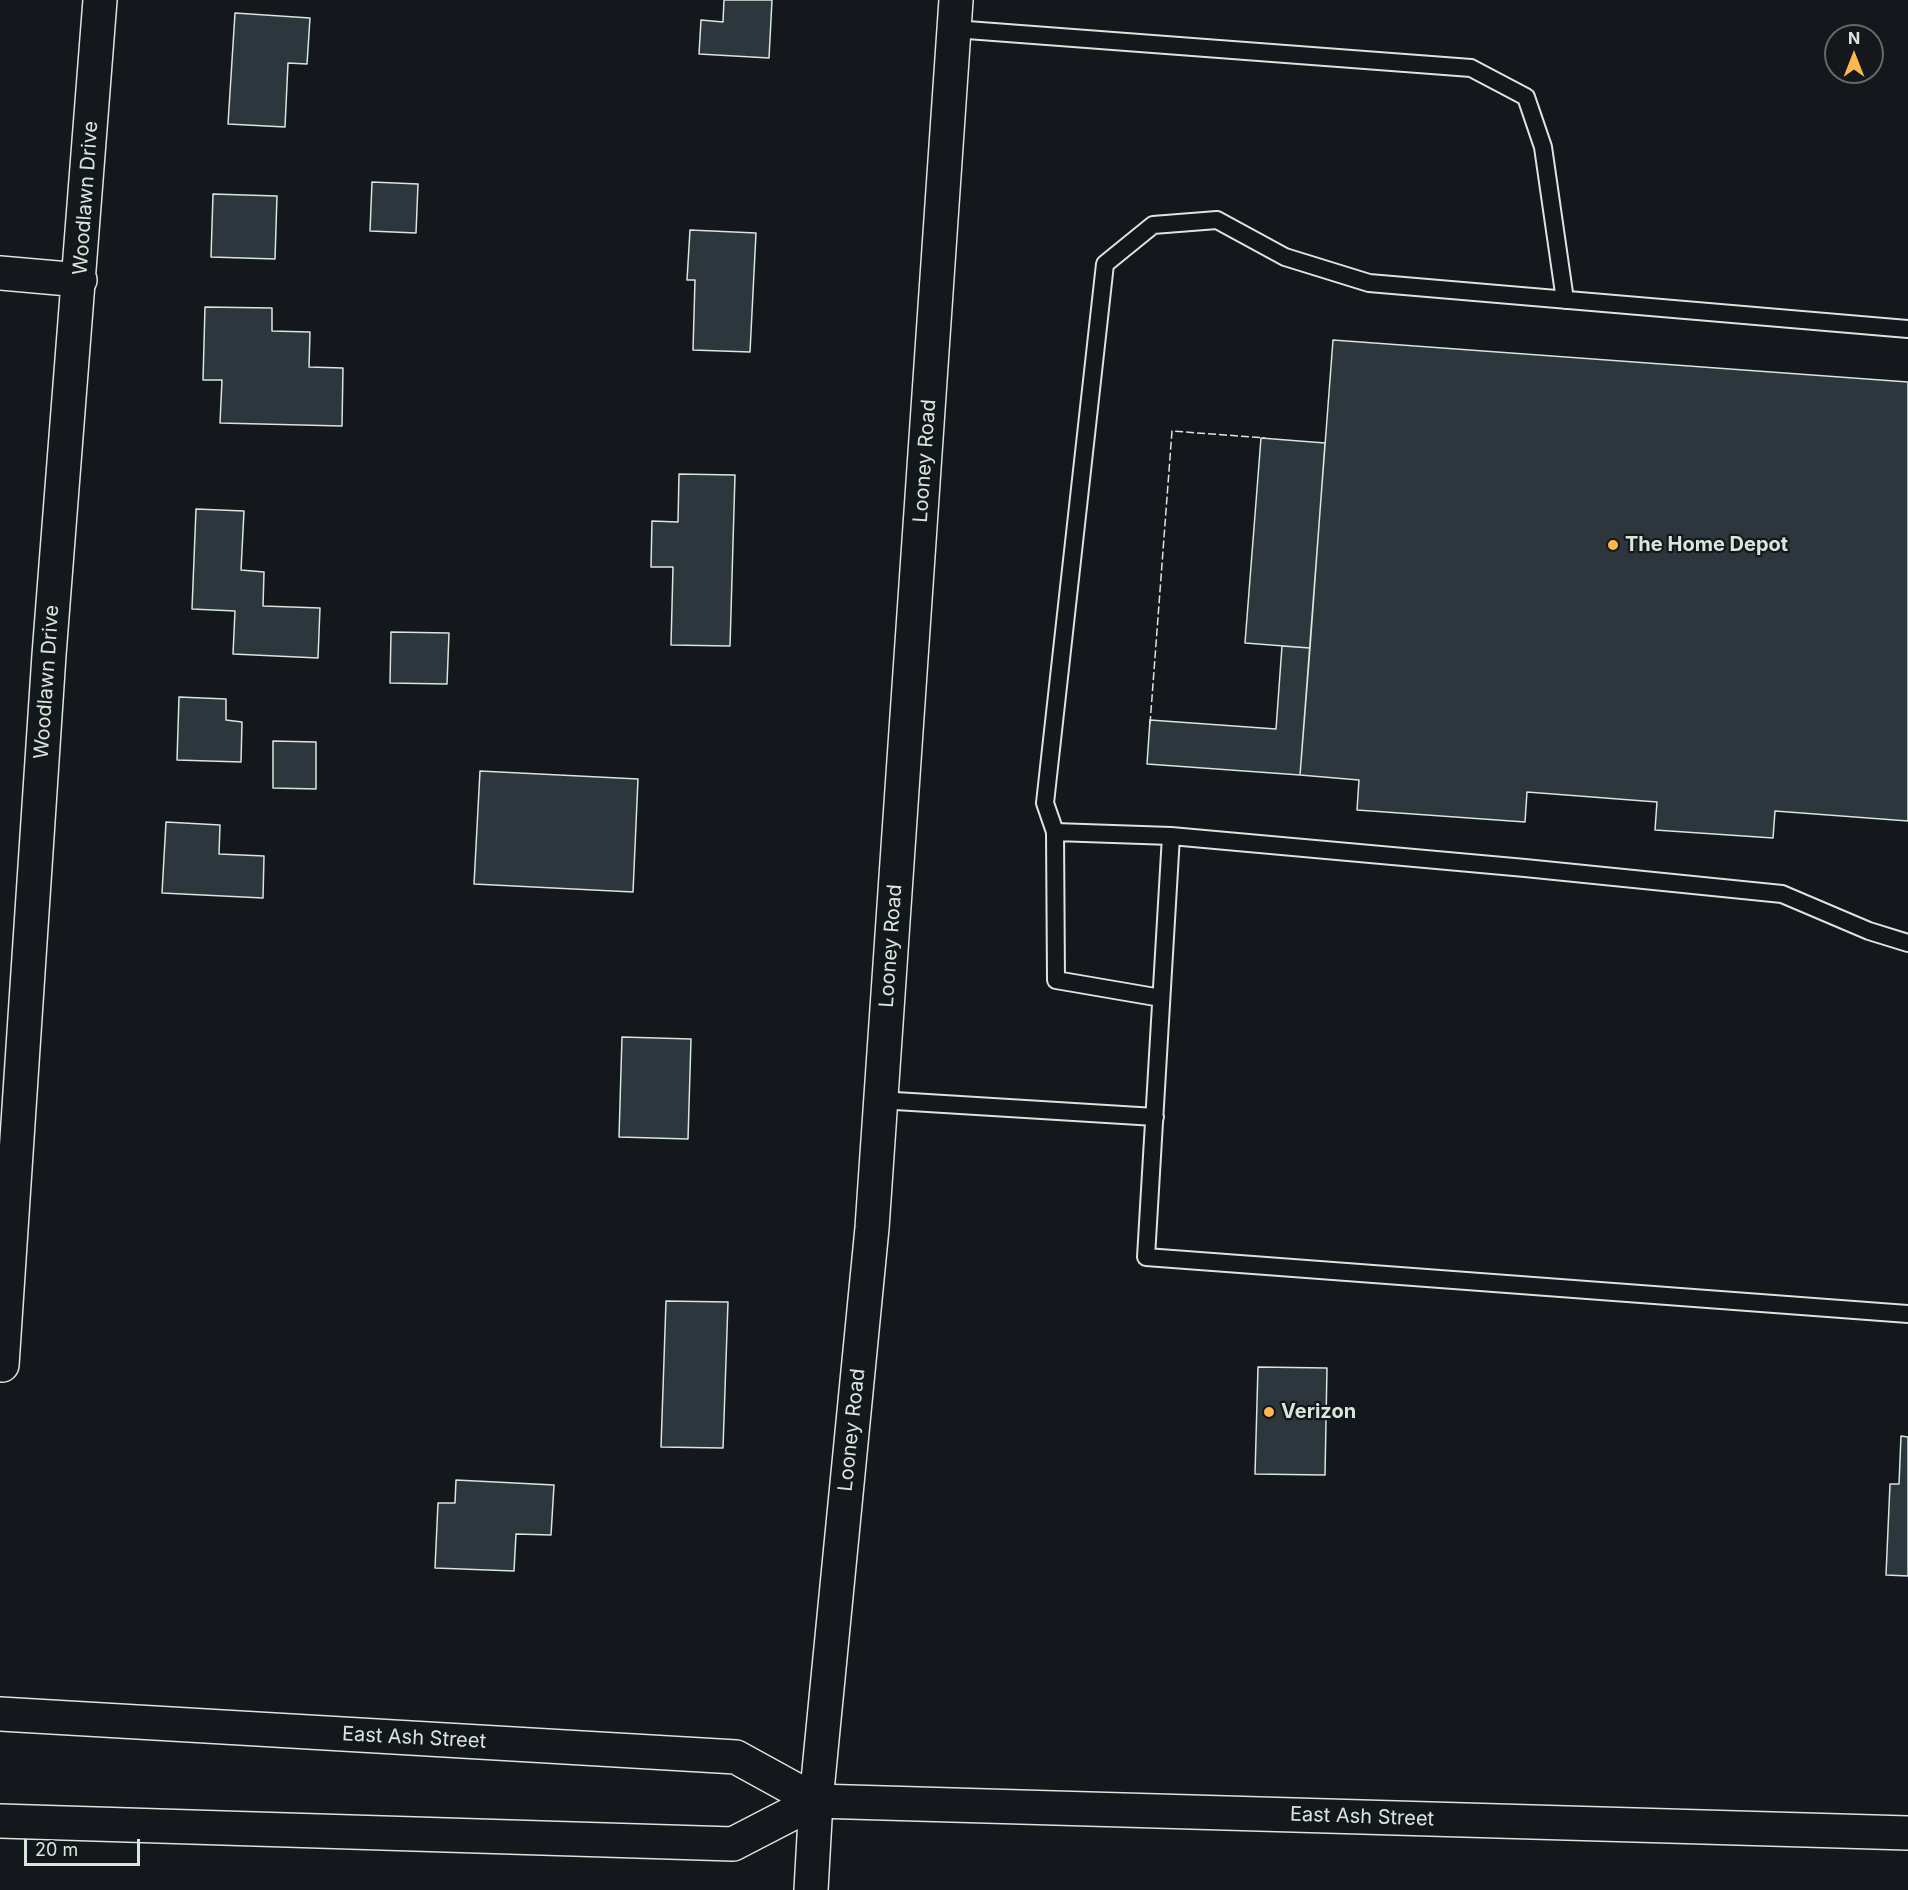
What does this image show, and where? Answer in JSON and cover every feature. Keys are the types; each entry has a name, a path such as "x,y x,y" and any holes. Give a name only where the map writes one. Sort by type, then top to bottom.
{"street":[{"name":"Woodlawn Drive","path":"2,1365 49,655 100,0"},
{"name":"Looney Road","path":"811,1890 816,1801 872,1228 955,15"},
{"path":"0,273 80,280"},
{"name":"East Ash Street","path":"0,1713 736,1757 816,1801 1908,1833"},
{"name":"East Ash Street","path":"0,1821 733,1844 816,1801"}],"lane":[{"path":"955,15 1471,68 1526,97 1543,147 1565,300"},
{"path":"1161,998 1056,980 1055,832 1045,803 1105,264 1154,225 1216,220 1285,257 1369,283 1908,329"},
{"path":"1055,832 1171,836 1782,894 1869,931 1908,943"},
{"path":"1171,836 1146,1257 1908,1314"},
{"path":"879,1100 1155,1117"}],"building":[{"path":"724,0 772,0 769,58 699,54 701,20 723,22"},
{"path":"235,13 310,18 307,64 288,63 285,127 228,124"},
{"path":"372,182 418,184 416,233 370,231"},
{"path":"213,194 277,196 275,259 211,257"},
{"path":"690,230 756,233 750,352 693,350 695,280 687,280"},
{"path":"205,307 272,308 272,331 310,332 309,367 343,368 342,426 220,423 222,380 203,380"},
{"name":"The Home Depot","path":"1333,340 1908,382 1908,821 1775,811 1773,838 1655,830 1657,802 1527,792 1525,822 1357,810 1359,780 1300,775"},
{"path":"1261,438 1325,443 1310,648 1245,643"},
{"path":"679,474 735,475 730,646 671,645 673,567 651,567 652,521 678,522"},
{"path":"196,509 244,511 241,570 264,572 263,606 320,608 318,658 233,654 235,611 192,609"},
{"path":"391,632 449,633 447,684 390,683"},
{"path":"1282,646 1310,648 1300,775 1147,764 1150,720 1276,729"},
{"path":"179,697 226,699 226,720 242,722 241,762 177,760"},
{"path":"273,741 316,742 316,789 273,788"},
{"path":"480,771 638,779 633,892 474,884"},
{"path":"166,822 220,825 219,854 264,856 263,898 162,893"},
{"path":"622,1037 691,1039 688,1139 619,1137"},
{"path":"666,1301 728,1302 723,1448 661,1447"},
{"path":"1258,1367 1327,1368 1325,1475 1255,1474"},
{"path":"1901,1436 1908,1437 1908,1576 1886,1575 1890,1484 1899,1484"},
{"path":"456,1480 554,1485 551,1535 516,1534 514,1571 435,1568 438,1503 455,1503"}],"fence":[{"path":"1150,724 1172,431 1265,438"}],"place":[{"name":"The Home Depot","path":"1613,545"},
{"name":"Verizon","path":"1269,1412"}]}
